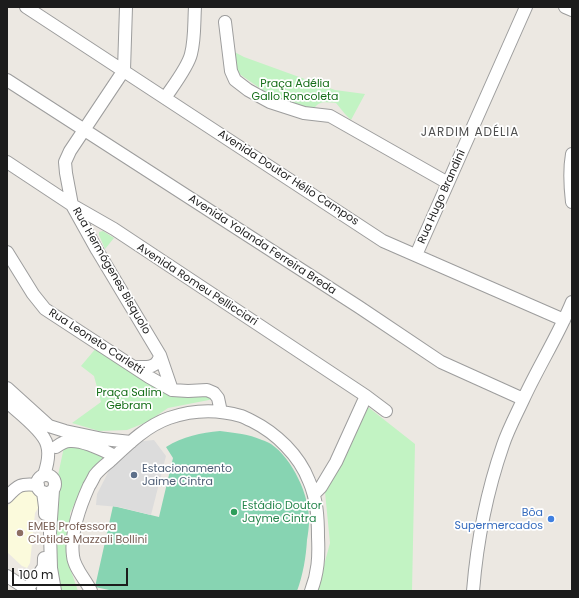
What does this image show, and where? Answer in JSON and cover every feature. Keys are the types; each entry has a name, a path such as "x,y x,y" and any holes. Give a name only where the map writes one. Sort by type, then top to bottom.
{"street":[{"name":"Avenida Doutor Hélio Campos","path":"26,7 383,241 564,320"},
{"path":"124,70 126,7"},
{"path":"165,98 191,56 195,7"},
{"name":"Rua Hugo Brandini","path":"416,255 526,7"},
{"path":"565,7 572,10"},
{"path":"225,22 231,71 235,80 248,90 270,102 304,113 330,116 448,183"},
{"name":"Rua Hermógenes Bisquolo","path":"124,70 70,151 65,162 66,174 72,205 97,250 160,355 172,390"},
{"name":"Avenida Yolanda Ferreira Breda","path":"7,80 359,307 441,362 523,399"},
{"path":"572,154 570,173 572,202"},
{"name":"Avenida Romeu Pellicciari","path":"7,162 72,205 110,227 366,396 386,411"},
{"path":"97,250 94,239 100,231 110,227"},
{"name":"Rua Leoneto Carletti","path":"7,252 33,294 45,309 149,377 172,390 206,390 214,393 218,398 221,412"},
{"path":"473,591 475,568 485,512 503,444 523,399 572,302"},
{"path":"134,367 149,367 154,365 158,362 160,355"},
{"path":"7,388 44,429 48,446 43,591"},
{"path":"314,494 321,487 336,462 366,396"},
{"path":"7,402 54,436 56,447 54,474 46,484 51,568 55,591"},
{"path":"91,591 73,557 73,541 75,526 85,496 95,476 115,456 148,429 176,416 201,412 221,412 242,416 271,433 290,451 302,467 309,480 318,513 319,557 311,591"},
{"path":"44,429 66,431 103,439 131,442"},
{"path":"56,447 71,440 98,447 115,456"},
{"path":"7,497 15,488 22,485 46,484"},
{"path":"7,576 28,590 43,568"},
{"path":"80,572 84,591"}],"shaded area":[{"name":"Estacionamento Jaime Cintra","path":"154,440 166,456 151,515 119,507 96,505 97,494 116,457 132,442"},
{"name":"EMEB Professora Clotilde Mazzali Bollini","path":"26,490 34,492 39,502 35,513 30,563 27,568 22,566 7,552 7,507 20,492"}],"green space":[{"name":"Praça Adélia Gallo Roncoleta","path":"223,46 244,57 335,90 365,94 351,120 336,103 319,103 313,111 274,98 238,73"},
{"path":"103,231 114,238 105,249 99,235 99,232"},
{"name":"Praça Salim Gebram","path":"97,347 163,388 214,396 214,399 168,408 147,422 127,430 99,431 72,423 101,402 94,376 81,366"},
{"path":"368,407 415,444 412,591 317,591 330,543 325,492"},
{"name":"Estádio Doutor Jayme Cintra","path":"220,431 247,435 270,443 286,458 298,478 303,489 309,511 309,528 304,566 297,591 114,591 95,587 113,506 159,517 173,458 166,447 179,440 192,436"},
{"path":"64,447 86,447 104,455 101,462 90,473 70,513 70,568 78,591 61,591 55,570 57,480"}],"place":[{"name":"Estacionamento Jaime Cintra","path":"134,475"},
{"name":"Estádio Doutor Jayme Cintra","path":"234,512"},
{"name":"Bôa Supermercados","path":"551,519"},
{"name":"EMEB Professora Clotilde Mazzali Bollini","path":"20,533"}],"district":[{"name":"JARDIM ADÉLIA","path":"470,133"}]}
